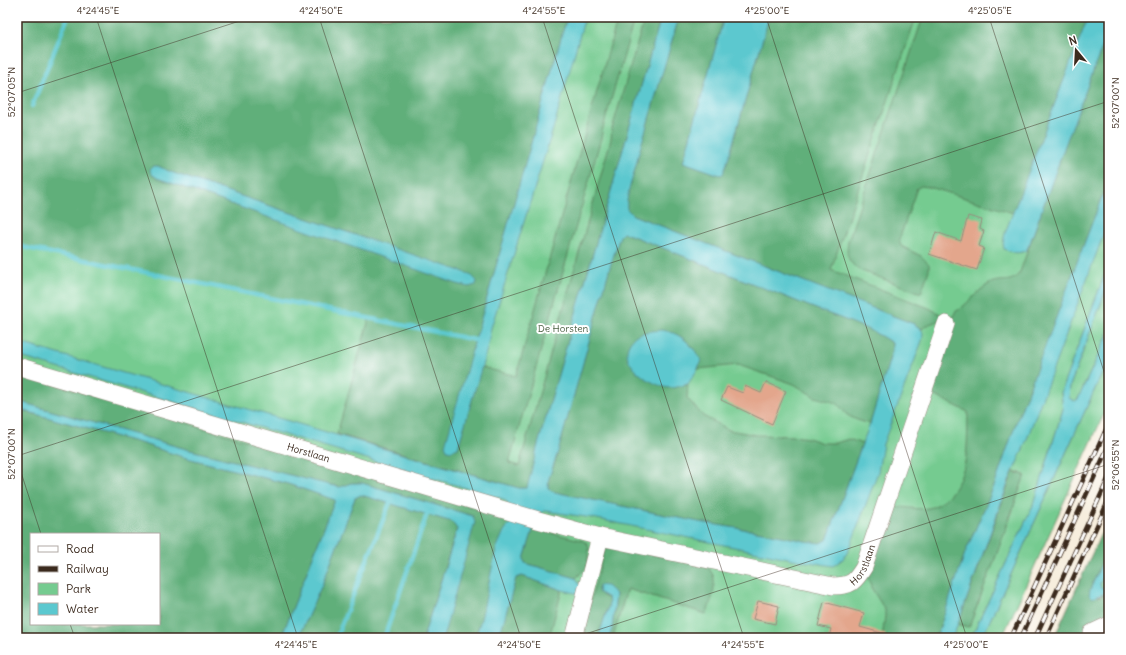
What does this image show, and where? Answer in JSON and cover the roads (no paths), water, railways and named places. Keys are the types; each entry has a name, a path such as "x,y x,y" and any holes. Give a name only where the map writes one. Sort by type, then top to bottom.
{"street":[{"name":"Horstlaan","path":"17,366 512,513 600,537 826,585 845,586 856,580 864,567 946,324"},
{"path":"574,638 600,537"},
{"path":"1092,633 1109,625"}],"water":[{"path":"567,17 585,17 554,126 491,328 487,349 458,448 451,451 447,450 445,445"},
{"path":"661,17 679,17 638,156 629,190 627,209 633,215 914,324 923,332 922,341 883,444 878,472 849,550 843,559 833,566 592,518 545,511 538,514 524,559 525,563 576,578 581,587 579,594 562,590 522,576 516,578 499,638 475,638 481,619 496,549 504,531 513,519 507,502 503,499 17,356 17,342 519,488 527,488 537,448","holes":["623,233 853,323 874,332 892,343 892,351 870,424 827,540 820,543 805,541 762,532 699,522 564,494 551,491 548,488 549,478 558,452 620,236"]},
{"path":"724,17 769,17 729,157 723,174 720,175 683,162"},
{"path":"1088,17 1109,17 1109,29 1030,243 1026,251 1015,253 1004,249 1003,243 1005,233"},
{"path":"153,166 158,166 171,172 470,274 477,281 476,285 469,287 457,284 157,178 152,174 150,169"},
{"path":"1109,178 1109,220 1024,447 1009,481 955,632 951,638 930,638 938,633 965,553 995,484 1016,423"},
{"path":"1109,263 1109,282 1070,386 1069,398 1075,401 1078,399 1109,332 1109,358 982,638 971,638 1035,501 1063,409 1061,392"},
{"path":"661,330 680,336 694,349 701,360 698,369 688,384 669,388 654,383 638,372 628,358 627,350 630,342 635,336 644,332"},
{"path":"17,401 186,449 340,487 351,483 362,483 473,516 475,522 443,638 423,638 457,529 452,522 361,495 355,498 322,585 298,638 281,638 335,500 288,484 183,457 143,444 17,409"},
{"path":"1109,545 1109,563 1100,584 1101,587 1104,588 1109,586 1109,592 1092,598 1089,595 1090,590"},
{"path":"599,585 607,586 616,594 612,629 609,638 598,638 609,604 608,598 598,592"}],"waterway":[{"path":"32,106 68,17"},
{"path":"17,246 475,340"},
{"path":"336,638 391,500"},
{"path":"384,638 428,511"}],"railway":[{"path":"1011,638 1109,423"},
{"path":"1021,638 1109,445"},
{"path":"1035,638 1109,477"},
{"path":"1046,638 1109,499"}],"park label":[{"name":"De Horsten","path":"563,328"}]}
